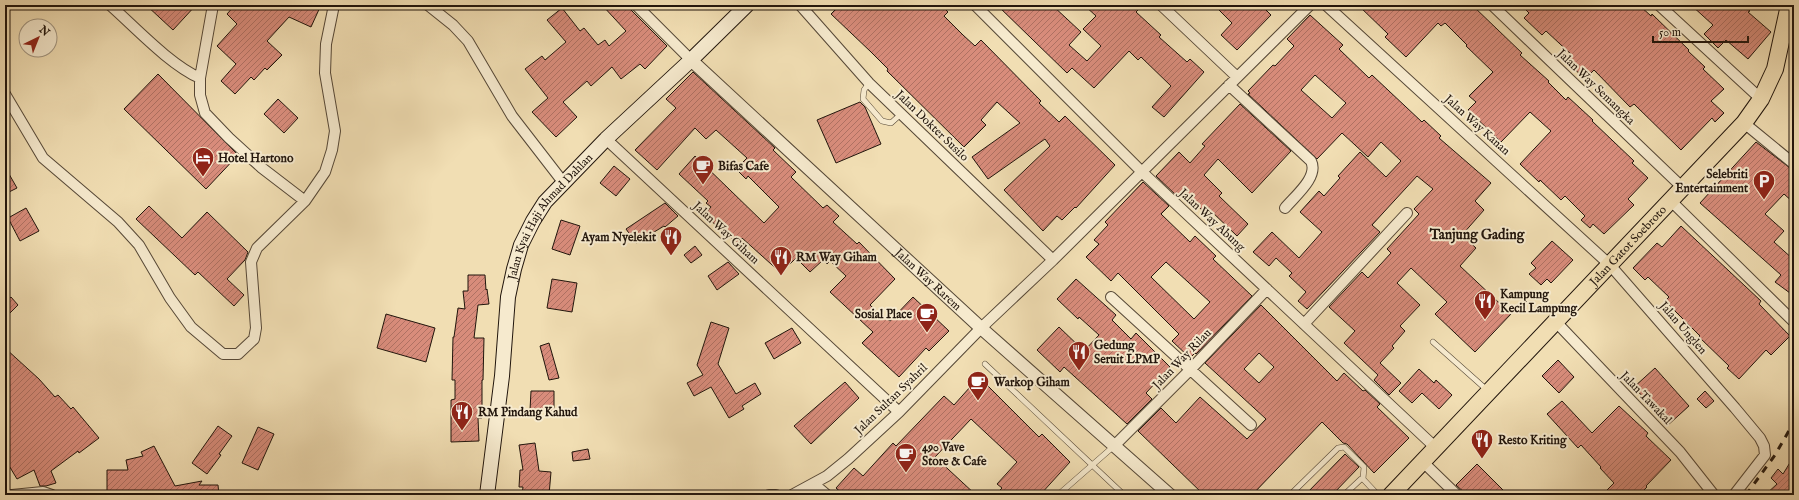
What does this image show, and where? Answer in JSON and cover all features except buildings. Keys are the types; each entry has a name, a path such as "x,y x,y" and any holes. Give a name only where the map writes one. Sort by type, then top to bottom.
{"main road":[{"name":"Jalan Kyai Haji Ahmad Dahlan","path":"487,495 502,376 508,297 514,269 522,245 533,221 545,202 563,182 747,5"},
{"name":"Jalan Gatot Soebroto","path":"1391,495 1744,123 1761,99 1775,69 1788,5"}],"street":[{"path":"110,5 169,58 200,78"},
{"path":"213,5 200,78 200,95 205,113 262,168 305,201"},
{"path":"5,94 42,158 118,222 139,245 170,298 191,327 223,354 238,354 254,339 256,328 251,262 257,248 305,201 325,172 332,150 335,131 325,73 326,44 334,5"},
{"path":"428,5 453,25 468,41 512,116 563,182"},
{"path":"636,5 691,60"},
{"name":"Jalan Dokter Susilo","path":"800,5 869,83 1053,260"},
{"name":"Jalan Way Abung","path":"974,5 1141,171 1436,448"},
{"path":"1161,5 1237,77"},
{"name":"Jalan Sultan Syahril","path":"792,495 814,484 848,459 899,412 981,328 1053,260 1310,5"},
{"name":"Jalan Way Kanan","path":"1326,5 1610,265"},
{"name":"Jalan Way Semangka","path":"1492,5 1683,188"},
{"path":"1659,5 1761,99"},
{"name":"Jalan Way Rarem","path":"691,60 981,328 1170,495"},
{"path":"1229,85 1311,161 1313,166 1312,175 1285,208"},
{"path":"1744,123 1794,164"},
{"name":"Jalan Way Giham","path":"606,139 899,412"},
{"path":"1671,201 1794,322"},
{"path":"1304,324 1407,213"},
{"name":"Jalan Unglen","path":"1610,265 1760,438 1765,450 1765,455 1734,495"},
{"name":"Jalan Way Rilau","path":"1114,446 1190,370 1267,289"},
{"path":"1111,297 1251,425"},
{"name":"Jalan Tawakal","path":"1556,322 1680,452 1714,495"},
{"path":"1423,462 1457,495"},
{"path":"814,484 827,495"},
{"path":"12,495 43,492 52,495"},
{"path":"769,495 776,495"}],"lane":[{"path":"869,83 864,90 863,99 882,121 891,124 901,114"},
{"path":"1433,342 1489,392"},
{"path":"985,364 1124,495"},
{"path":"1058,495 1114,446"},
{"path":"1290,495 1338,448 1344,448 1362,464 1364,467 1363,479 1378,495"},
{"path":"1344,495 1358,480 1363,479"}],"railway":[{"path":"1746,495 1775,455 1794,422"}],"place":[{"name":"Hotel Hartono","path":"203,178"},
{"name":"Bifas Cafe","path":"703,186"},
{"name":"Selebriti Entertainment","path":"1764,200"},
{"name":"Ayam Nyelekit","path":"671,256"},
{"name":"RM Way Giham","path":"781,276"},
{"name":"Kampung Kecil Lampung","path":"1485,320"},
{"name":"Sosial Place","path":"927,334"},
{"name":"Gedung Seruit LPMP","path":"1079,372"},
{"name":"Warkop Giham","path":"978,402"},
{"name":"RM Pindang Kahud","path":"462,432"},
{"name":"Resto Kriting","path":"1482,460"},
{"name":"490 Vave Store & Cafe","path":"906,474"}],"district":[{"name":"Tanjung Gading","path":"1477,235"}]}
